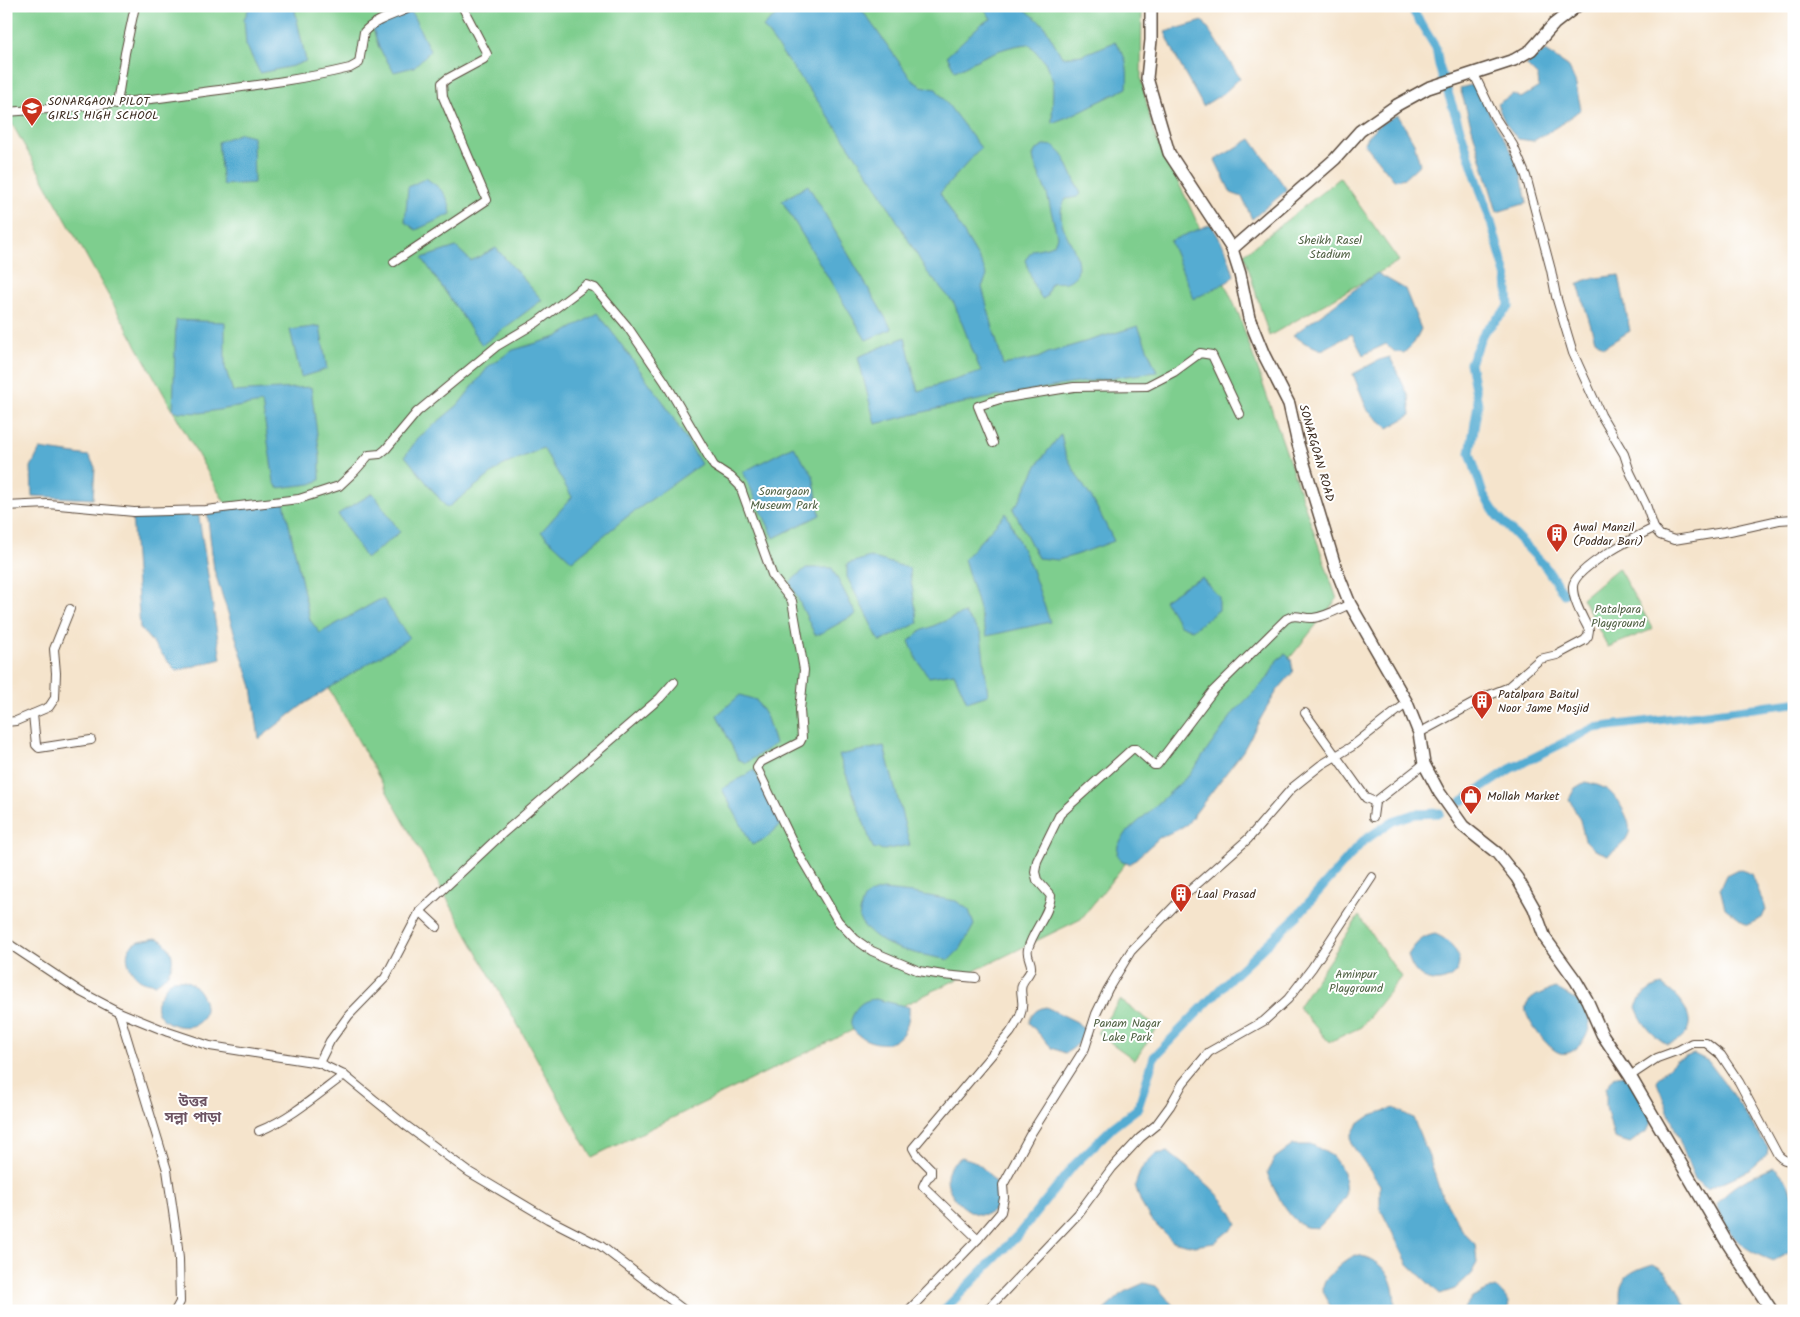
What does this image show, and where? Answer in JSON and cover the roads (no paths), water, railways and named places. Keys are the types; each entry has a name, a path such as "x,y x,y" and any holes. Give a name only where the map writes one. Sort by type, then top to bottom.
{"street":[{"path":"117,104 135,6"},
{"path":"6,112 72,109 117,104 270,84 350,68 359,63 364,32 366,30 374,24 414,6"},
{"path":"394,262 487,200 465,153 442,90 442,84 448,79 484,58 487,54 462,6"},
{"name":"SONARGOAN ROAD","path":"1151,6 1151,40 1147,78 1169,153 1232,248 1240,274 1249,318 1264,355 1289,404 1298,444 1336,569 1350,604 1407,703 1419,734 1424,764 1463,826 1497,853 1517,878 1534,908 1545,938 1576,981 1587,1000 1602,1034 1630,1076 1726,1241 1772,1311"},
{"path":"1232,248 1336,160 1360,131 1397,105 1428,88 1514,60 1531,50 1554,24 1577,6"},
{"path":"1474,74 1494,116 1513,145 1526,176 1556,296 1573,352 1601,415 1624,454 1654,528 1660,535 1674,540 1730,531 1779,520 1794,520"},
{"path":"6,506 48,504 134,512 206,510 299,499 339,486 369,455 380,454 386,449 417,412 498,346 536,323 586,285 594,288 627,326 654,366 714,466 731,477 740,486 773,577 792,601 804,670 800,710 802,738 800,742 761,762 757,768 798,851 838,921 855,939 872,951 919,971 976,978"},
{"path":"993,443 978,406 1000,399 1074,387 1146,386 1174,372 1200,353 1212,355 1240,414"},
{"path":"1419,734 1487,696 1507,688 1540,659 1557,655 1585,640 1589,630 1574,592 1573,585 1576,578 1589,564 1654,528"},
{"path":"978,1240 923,1186 931,1175 931,1169 916,1155 913,1148 1006,1038 1020,1016 1022,984 1029,974 1031,966 1027,952 1034,934 1050,906 1051,896 1037,880 1035,872 1037,861 1060,814 1132,749 1136,749 1154,765 1157,764 1213,691 1286,619 1297,615 1313,618 1350,604"},
{"path":"6,722 16,721 48,707 55,698 56,673 54,649 70,609"},
{"path":"318,1063 330,1042 350,1015 385,978 420,911 502,834 660,698 674,682"},
{"path":"908,1311 978,1240 1001,1212 1004,1198 1003,1185 1030,1135 1085,1048 1096,1014 1108,989 1131,951 1187,893 1248,839 1292,788 1407,703"},
{"path":"1306,713 1366,798 1375,802"},
{"path":"33,714 36,745 39,748 91,740"},
{"path":"1373,817 1375,802 1424,764"},
{"path":"986,1311 1078,1214 1112,1168 1140,1138 1156,1125 1170,1106 1183,1083 1201,1060 1209,1052 1264,1021 1288,999 1312,968 1372,877"},
{"path":"420,911 437,927"},
{"path":"6,942 81,992 119,1012 168,1032 210,1046 318,1063 344,1075 404,1124 469,1172 548,1219 602,1246 685,1311"},
{"path":"119,1012 167,1170 179,1259 180,1302 174,1311"},
{"path":"1630,1076 1657,1058 1692,1043 1706,1043 1721,1055 1739,1082 1778,1154 1784,1160 1794,1159"},
{"path":"259,1131 310,1103 344,1075"}],"water":[{"path":"250,6 294,6 306,61 293,66 260,73 246,45 244,19"},
{"path":"790,6 859,6 912,80 921,86 936,89 981,148 940,193 982,264 987,276 982,287 1003,365 1038,358 1048,353 1138,326 1157,372 1012,394 953,405 875,424 858,357 905,337 918,391 981,372 954,303 927,272 876,185 763,27"},
{"path":"983,6 1021,6 1044,25 1062,57 1082,55 1115,42 1126,64 1127,88 1052,123 1053,81 1045,62 1029,44 1000,50 955,71 947,56 981,24 991,19"},
{"path":"411,11 430,51 414,67 394,72 379,48 373,29 391,18"},
{"path":"1203,21 1240,78 1224,93 1203,106 1179,63 1165,32"},
{"path":"1545,51 1568,66 1575,81 1581,109 1559,126 1533,141 1518,139 1505,123 1497,104 1513,94 1521,98 1539,87 1538,77 1526,65"},
{"path":"1475,84 1491,117 1511,150 1521,175 1527,203 1497,212 1460,88"},
{"path":"1398,115 1414,143 1420,164 1405,178 1394,180 1364,143 1366,138 1378,126"},
{"path":"241,133 253,136 254,183 223,185 218,142"},
{"path":"1251,139 1287,190 1252,219 1242,197 1231,193 1215,160"},
{"path":"1046,145 1054,146 1063,155 1081,194 1077,197 1066,199 1061,218 1063,227 1076,255 1078,264 1077,274 1068,282 1051,283 1046,297 1042,299 1034,286 1025,260 1033,250 1054,244 1057,236 1047,194 1033,156 1035,151"},
{"path":"426,178 436,185 446,197 451,214 416,230 405,222 408,187"},
{"path":"808,185 892,329 866,340 782,201"},
{"path":"1211,224 1226,250 1234,275 1229,281 1194,299 1170,241"},
{"path":"456,247 471,261 496,248 542,300 482,345 422,258"},
{"path":"1377,273 1405,289 1421,329 1414,343 1404,353 1395,352 1386,344 1363,355 1352,334 1322,350 1305,343 1293,335"},
{"path":"1619,275 1630,331 1604,347 1595,340 1578,284 1588,279"},
{"path":"598,313 664,403 701,464 628,516 572,561 541,532 572,497 543,448 502,466 447,508 405,456 418,438 458,405 489,366 513,350 557,337"},
{"path":"176,320 225,322 225,367 233,392 311,387 320,457 320,480 311,484 278,488 274,482 262,403 200,413 173,410"},
{"path":"320,326 327,369 301,377 290,330"},
{"path":"1390,357 1409,397 1411,415 1388,428 1368,411 1353,374 1379,360"},
{"path":"1061,434 1065,453 1114,541 1058,560 1038,558 1013,509 1039,462"},
{"path":"793,446 813,475 820,515 774,538 743,472"},
{"path":"40,449 89,456 95,467 93,499 32,496 31,467"},
{"path":"373,493 400,532 366,559 338,514"},
{"path":"284,502 310,620 320,633 379,600 384,600 409,638 304,704 259,739 252,687 214,570 207,511"},
{"path":"198,511 221,659 176,671 140,628 132,515"},
{"path":"1006,513 1032,570 1050,622 987,636 964,559"},
{"path":"870,557 909,568 918,623 880,642 847,577 847,564"},
{"path":"806,568 832,568 856,614 815,635 790,582"},
{"path":"1202,578 1219,597 1219,610 1192,630 1180,625 1164,600 1188,584"},
{"path":"964,613 981,634 988,695 967,702 954,673 929,677 917,660 909,641 921,631"},
{"path":"1285,654 1291,659 1293,672 1277,691 1243,751 1187,824 1159,838 1130,864 1122,862 1117,854 1118,845 1127,832 1190,774 1235,711 1268,678 1277,660"},
{"path":"740,695 756,700 767,718 775,744 746,763 738,759 717,715"},
{"path":"884,746 910,845 884,850 873,848 839,755"},
{"path":"754,770 783,823 765,839 752,845 722,789"},
{"path":"1585,782 1595,784 1610,792 1621,806 1629,823 1629,833 1625,840 1608,855 1595,850 1585,840 1580,820 1569,799 1575,788"},
{"path":"1738,869 1752,874 1766,909 1762,918 1747,925 1725,908 1720,888 1726,875"},
{"path":"883,890 913,893 956,901 969,910 974,925 961,948 949,960 911,952 887,944 876,938 859,919 864,899 871,894"},
{"path":"1435,934 1443,938 1454,948 1459,959 1458,969 1452,976 1443,980 1433,981 1422,977 1414,969 1408,955 1419,941"},
{"path":"155,938 167,945 171,952 172,963 168,973 155,984 143,981 135,975 129,965 127,954 134,943"},
{"path":"172,980 182,980 192,984 202,996 205,1010 202,1019 195,1024 187,1027 169,1023 157,1010 157,1001"},
{"path":"1662,985 1681,1002 1688,1016 1689,1024 1687,1031 1681,1038 1667,1044 1648,1028 1636,1007 1646,993"},
{"path":"1555,988 1578,1001 1588,1017 1589,1029 1587,1035 1580,1045 1571,1052 1560,1053 1550,1046 1532,1025 1526,1011 1526,1006 1531,999"},
{"path":"875,999 909,1007 909,1017 902,1035 889,1043 869,1041 857,1034 851,1025 852,1018 858,1007 868,1000"},
{"path":"1046,1007 1077,1022 1084,1030 1077,1044 1065,1053 1052,1048 1029,1023 1035,1012"},
{"path":"1694,1054 1708,1061 1768,1148 1767,1155 1750,1170 1707,1189 1695,1180 1656,1080 1676,1060"},
{"path":"1628,1075 1652,1118 1648,1130 1630,1143 1614,1138 1606,1107 1606,1088 1615,1076"},
{"path":"1394,1108 1413,1118 1440,1191 1464,1233 1475,1244 1477,1263 1471,1274 1455,1289 1440,1294 1408,1264 1380,1208 1380,1185 1352,1145 1351,1136 1357,1125 1371,1115"},
{"path":"1293,1145 1313,1145 1332,1156 1344,1172 1346,1195 1335,1211 1318,1228 1306,1227 1293,1218 1277,1195 1267,1172 1275,1158"},
{"path":"1168,1152 1207,1184 1232,1213 1237,1224 1214,1243 1194,1246 1172,1241 1151,1220 1141,1203 1135,1185 1141,1169 1155,1154"},
{"path":"962,1157 972,1160 981,1166 997,1186 998,1204 995,1209 986,1214 976,1213 965,1208 949,1188 947,1177 951,1166"},
{"path":"1774,1167 1782,1175 1792,1195 1795,1227 1794,1250 1773,1261 1744,1247 1737,1240 1725,1225 1717,1204 1729,1191 1742,1182"},
{"path":"1356,1255 1366,1257 1375,1262 1387,1274 1394,1291 1394,1311 1334,1311 1329,1304 1324,1294 1324,1284 1331,1274 1344,1262"},
{"path":"1653,1264 1670,1278 1688,1311 1622,1311 1620,1292 1624,1279 1635,1271"},
{"path":"1144,1283 1156,1286 1178,1311 1103,1311 1124,1292"},
{"path":"1495,1287 1507,1300 1508,1311 1463,1311 1472,1298"}],"waterway":[{"path":"1410,6 1436,48 1439,66 1491,222 1507,278 1509,307 1484,332 1470,363 1478,404 1470,453 1483,494 1497,516 1544,565 1564,594"},
{"path":"1462,801 1510,769 1594,728 1794,703"},
{"path":"943,1311 1018,1235 1074,1165 1113,1127 1138,1108 1154,1057 1232,977 1297,916 1363,841 1393,821 1414,814 1440,813"}],"place":[{"name":"SONARGAON PILOT GIRLS HIGH SCHOOL","path":"32,127"},
{"name":"Awal Manzil (Poddar Bari)","path":"1557,553"},
{"name":"Patalpara Baitul Noor Jame Mosjid","path":"1482,720"},
{"name":"Mollah Market","path":"1471,815"},
{"name":"Laal Prasad","path":"1181,913"}],"district":[{"name":"উত্তর সল্লা পাড়া","path":"193,1110"}],"park label":[{"name":"Sheikh Rasel Stadium","path":"1330,247"},
{"name":"Sonargaon Museum Park","path":"784,498"},
{"name":"Patalpara Playground","path":"1618,616"},
{"name":"Aminpur Playground","path":"1356,981"},
{"name":"Panam Nagar Lake Park","path":"1127,1030"}]}
